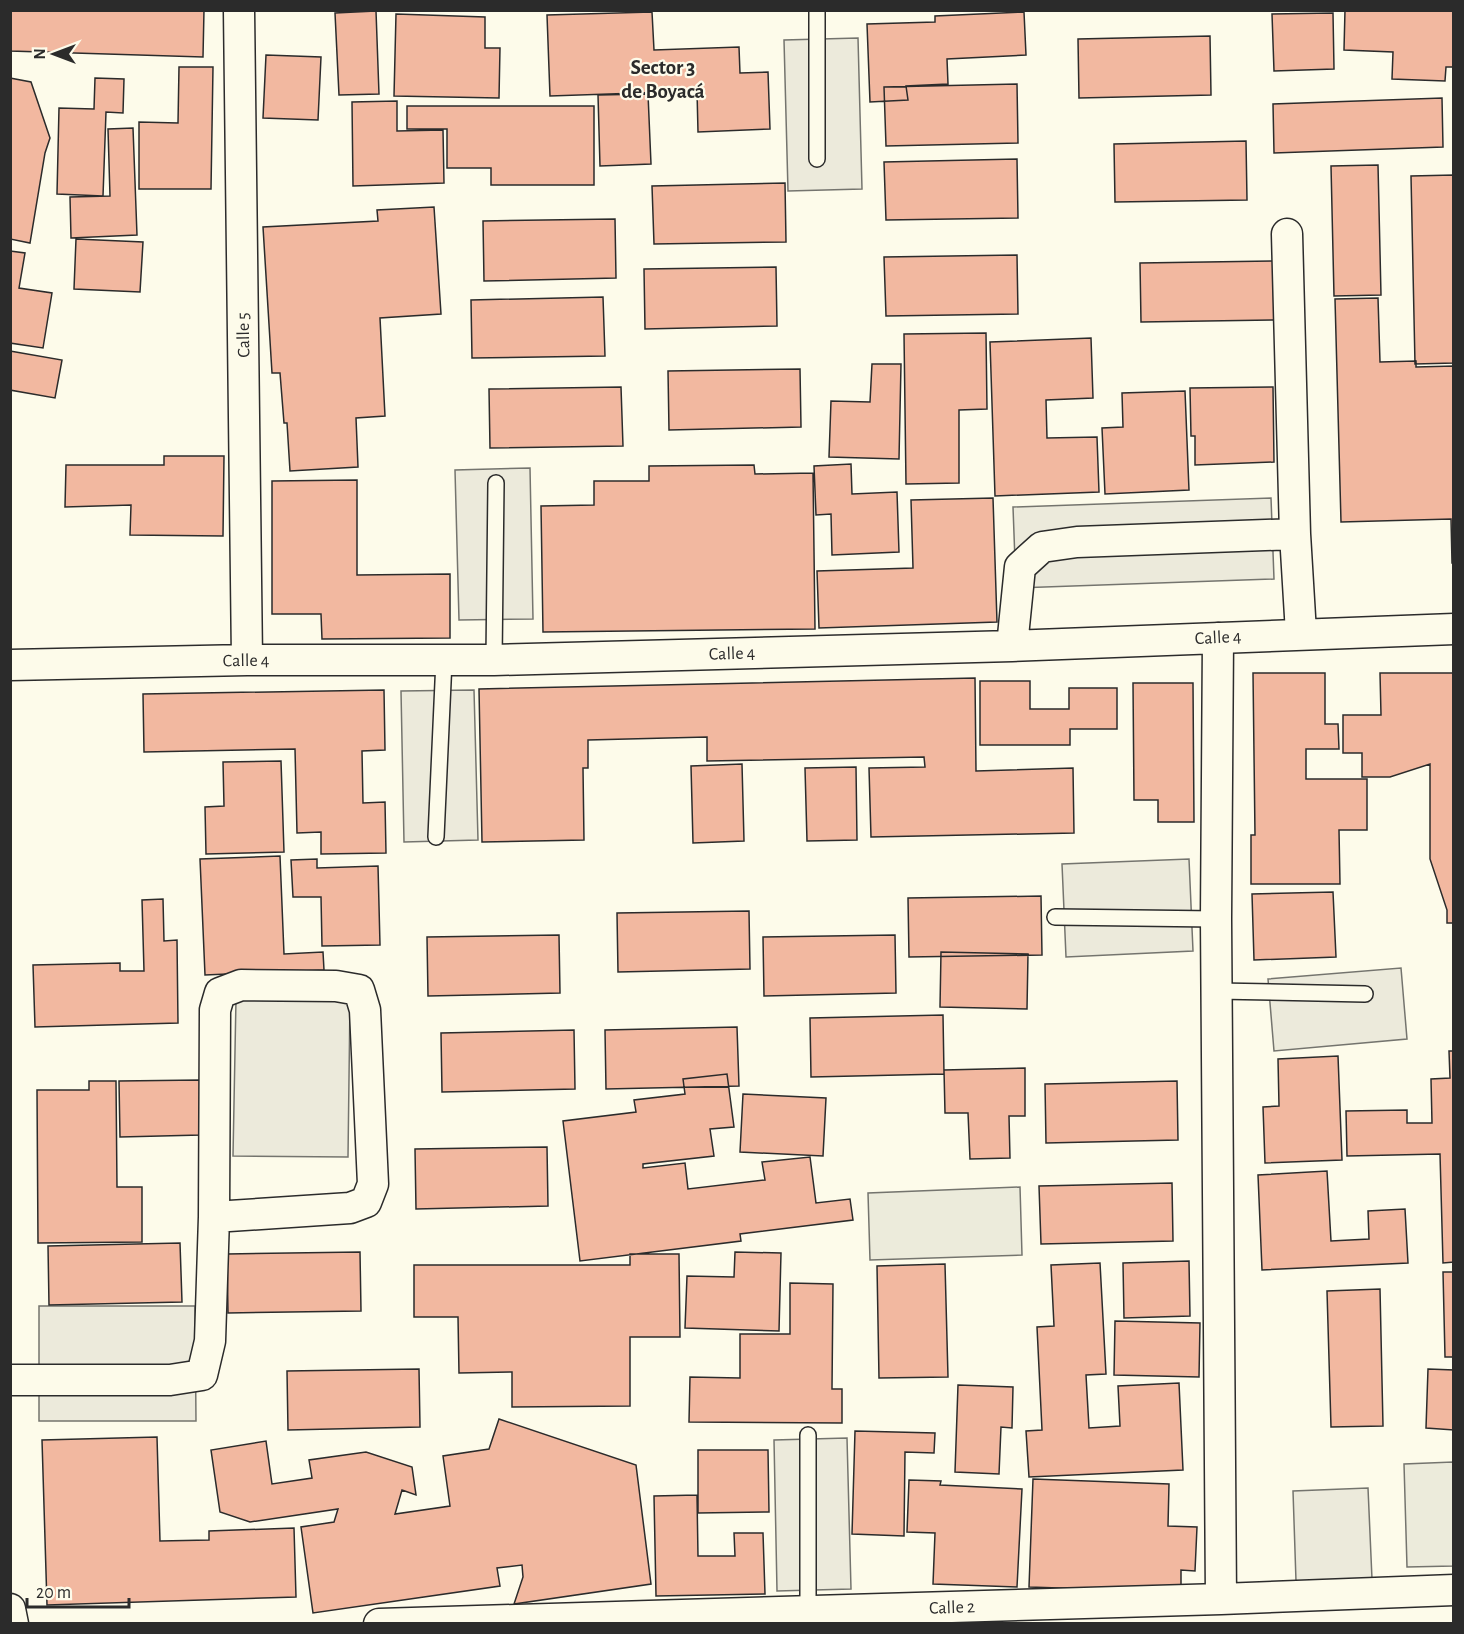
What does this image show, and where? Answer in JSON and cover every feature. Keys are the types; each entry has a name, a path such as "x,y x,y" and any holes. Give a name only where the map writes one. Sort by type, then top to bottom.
{"street":[{"name":"Calle 5","path":"239,10 247,660"},
{"path":"1287,234 1295,534 1301,633"},
{"path":"1012,645 1020,567 1042,547 1077,542 1295,534"},
{"name":"Calle 4","path":"10,665 247,660 494,660 1454,629"},
{"path":"1218,638 1216,920 1221,1599"},
{"path":"10,1380 170,1380 202,1375 210,1341 214,1218 215,1010 220,993 241,985 336,986 359,990 365,1010 373,1184 366,1202 350,1208 214,1218"},
{"name":"Calle 2","path":"379,1623 621,1620 808,1611 1454,1590"},
{"path":"10,1609 13,1623"}],"lane":[{"path":"817,10 817,159"},
{"path":"494,660 496,483"},
{"path":"436,837 444,660"},
{"path":"1055,917 1216,920"},
{"path":"1217,992 1365,994"},
{"path":"808,1435 808,1611"}],"shaded area":[{"path":"858,38 862,189 788,191 784,40"},
{"path":"530,468 533,619 459,620 455,470"},
{"path":"1271,498 1274,579 1016,588 1013,507"},
{"path":"474,690 478,840 404,842 401,691"},
{"path":"1189,859 1193,951 1066,957 1062,864"},
{"path":"1401,968 1407,1039 1274,1051 1268,979"},
{"path":"236,999 350,1000 348,1157 233,1156"},
{"path":"1020,1187 1022,1255 870,1260 868,1193"},
{"path":"39,1306 195,1306 196,1421 39,1421"},
{"path":"847,1438 851,1589 777,1591 774,1440"},
{"path":"1453,1462 1453,1566 1407,1567 1404,1464"},
{"path":"1368,1488 1372,1579 1296,1581 1293,1491"}],"building":[{"path":"10,10 204,10 203,57 10,51"},
{"path":"1345,10 1454,10 1454,67 1446,67 1445,81 1392,79 1393,52 1344,50"},
{"path":"376,11 379,94 339,95 335,13"},
{"path":"652,12 654,50 739,47 740,73 768,72 770,129 698,132 697,91 550,96 547,15"},
{"path":"1024,12 1026,55 947,59 948,84 906,86 908,100 870,102 867,24 935,22 935,16"},
{"path":"1333,13 1334,69 1274,71 1272,14"},
{"path":"396,14 485,17 485,48 500,48 499,98 394,96"},
{"path":"1210,36 1211,95 1079,98 1078,39"},
{"path":"266,55 321,57 318,120 263,118"},
{"path":"179,67 213,67 211,189 139,189 139,122 178,123"},
{"path":"10,78 31,82 50,138 45,153 30,243 10,239"},
{"path":"95,78 124,79 123,113 106,112 103,196 57,194 59,108 94,109"},
{"path":"1017,84 1018,143 886,146 884,87"},
{"path":"648,94 651,164 600,166 598,95"},
{"path":"1442,98 1443,147 1274,153 1273,104"},
{"path":"397,101 397,131 443,130 444,183 353,186 352,102"},
{"path":"407,106 594,106 594,185 491,185 491,168 447,168 447,129 407,129"},
{"path":"133,128 137,235 71,238 70,197 110,196 108,129"},
{"path":"1246,141 1247,200 1115,202 1114,144"},
{"path":"1017,159 1018,218 886,220 884,162"},
{"path":"1378,165 1381,295 1334,296 1331,166"},
{"path":"1454,175 1454,363 1415,364 1411,176"},
{"path":"785,183 786,242 654,244 652,186"},
{"path":"434,207 441,314 380,318 385,416 356,418 358,467 290,471 287,423 284,423 280,373 272,373 263,227 378,221 377,210"},
{"path":"615,219 616,278 484,281 483,221"},
{"path":"76,239 143,242 140,292 74,289"},
{"path":"10,251 25,253 19,288 52,293 43,348 10,343"},
{"path":"1017,255 1018,314 886,316 884,257"},
{"path":"1273,261 1274,320 1141,322 1140,263"},
{"path":"776,267 777,326 645,329 644,269"},
{"path":"603,297 605,356 472,358 471,300"},
{"path":"1378,298 1380,362 1416,361 1416,367 1454,366 1454,563 1452,563 1451,519 1341,522 1335,299"},
{"path":"986,333 987,409 959,410 959,483 906,484 904,334"},
{"path":"1091,338 1093,398 1046,400 1047,438 1097,437 1099,492 995,496 990,342"},
{"path":"10,351 62,360 55,398 10,390"},
{"path":"872,364 901,364 899,459 829,457 831,401 870,402"},
{"path":"800,369 801,427 669,430 668,371"},
{"path":"621,387 623,446 490,448 489,389"},
{"path":"1273,387 1274,462 1195,465 1195,436 1191,436 1190,388"},
{"path":"1185,391 1189,490 1105,494 1102,428 1123,427 1122,393"},
{"path":"164,456 224,456 223,536 130,535 131,505 65,507 66,465 164,465"},
{"path":"851,464 852,494 897,492 899,552 832,555 831,514 816,515 814,466"},
{"path":"754,465 755,474 813,473 815,629 543,632 541,506 594,505 594,481 649,481 649,466"},
{"path":"357,480 357,575 450,574 450,638 322,639 321,614 272,614 272,481"},
{"path":"993,498 997,622 819,628 817,571 913,568 911,500"},
{"path":"1253,673 1325,673 1325,724 1338,724 1339,749 1306,749 1306,779 1367,779 1367,830 1339,830 1340,884 1251,884 1251,835 1255,835"},
{"path":"1380,673 1454,673 1454,923 1447,923 1447,910 1430,859 1430,764 1390,777 1362,777 1362,753 1343,753 1343,715 1381,715"},
{"path":"975,678 976,771 1073,768 1074,833 871,837 869,768 925,767 924,757 707,761 707,737 588,740 588,768 583,768 584,840 482,842 479,689"},
{"path":"980,681 1030,681 1030,709 1069,709 1069,688 1117,688 1117,729 1070,729 1070,745 980,745"},
{"path":"1133,683 1193,683 1194,822 1158,822 1158,800 1134,800"},
{"path":"384,690 385,750 362,751 363,803 385,802 386,853 321,854 321,832 297,833 295,749 144,752 143,694"},
{"path":"281,761 284,852 206,854 205,807 224,806 223,762"},
{"path":"742,764 744,841 693,843 691,766"},
{"path":"856,767 857,840 807,841 805,768"},
{"path":"280,856 284,954 323,952 324,970 205,975 200,859"},
{"path":"317,859 317,868 378,866 380,945 322,946 321,897 293,897 291,860"},
{"path":"1333,892 1336,957 1254,960 1252,894"},
{"path":"1041,896 1042,955 909,957 908,898"},
{"path":"163,899 164,941 177,940 178,1023 35,1027 33,965 120,963 120,971 144,971 142,900"},
{"path":"749,911 750,969 618,972 617,913"},
{"path":"559,935 560,993 428,996 427,937"},
{"path":"895,935 896,993 764,996 763,937"},
{"path":"941,952 1028,954 1027,1009 940,1007"},
{"path":"943,1015 944,1074 811,1077 810,1018"},
{"path":"737,1027 739,1086 606,1089 605,1030"},
{"path":"574,1030 575,1089 442,1092 441,1033"},
{"path":"1449,1051 1454,1051 1454,1262 1443,1263 1440,1154 1347,1156 1346,1111 1407,1110 1407,1123 1432,1123 1431,1079 1450,1078"},
{"path":"1338,1056 1342,1160 1265,1163 1263,1107 1279,1106 1278,1059"},
{"path":"1025,1068 1025,1116 1009,1116 1010,1158 970,1159 968,1113 945,1113 944,1070"},
{"path":"727,1074 734,1127 710,1129 714,1156 643,1164 643,1168 685,1163 688,1189 765,1180 762,1162 810,1157 816,1203 850,1199 853,1220 740,1234 741,1241 580,1261 563,1121 636,1112 634,1100 685,1094 683,1079"},
{"path":"200,1080 201,1135 120,1137 119,1081"},
{"path":"89,1081 116,1081 117,1187 142,1187 142,1242 38,1243 37,1090 89,1090"},
{"path":"1177,1081 1178,1140 1046,1143 1045,1084"},
{"path":"743,1094 826,1098 823,1156 740,1152"},
{"path":"547,1147 548,1206 416,1209 415,1149"},
{"path":"1327,1171 1331,1241 1369,1239 1368,1211 1405,1209 1408,1263 1262,1270 1258,1175"},
{"path":"1172,1183 1173,1241 1041,1244 1039,1186"},
{"path":"180,1243 182,1302 49,1305 48,1246"},
{"path":"360,1252 361,1311 228,1313 227,1254"},
{"path":"735,1252 781,1253 779,1331 685,1328 687,1276 734,1277"},
{"path":"630,1254 679,1254 680,1337 630,1337 630,1406 512,1407 512,1372 459,1373 458,1317 414,1317 414,1265 630,1265"},
{"path":"1189,1261 1190,1316 1124,1318 1123,1263"},
{"path":"1100,1263 1106,1374 1086,1375 1089,1428 1120,1426 1118,1386 1179,1383 1183,1470 1029,1477 1026,1431 1042,1430 1037,1327 1054,1326 1051,1265"},
{"path":"945,1264 948,1377 879,1378 877,1266"},
{"path":"1443,1272 1454,1272 1454,1357 1445,1357"},
{"path":"790,1283 833,1284 832,1389 842,1389 842,1423 689,1422 690,1377 740,1378 740,1334 790,1334"},
{"path":"1380,1289 1383,1426 1331,1427 1327,1291"},
{"path":"1115,1321 1200,1323 1199,1377 1114,1375"},
{"path":"419,1369 420,1427 288,1430 287,1371"},
{"path":"1428,1369 1454,1370 1454,1430 1426,1428"},
{"path":"958,1385 1013,1387 1012,1428 1001,1427 999,1474 955,1472"},
{"path":"499,1419 636,1465 651,1584 514,1604 523,1577 522,1565 497,1568 500,1586 313,1613 301,1527 334,1522 338,1509 250,1522 220,1512 211,1450 266,1441 272,1484 312,1478 309,1460 366,1452 412,1467 416,1495 402,1490 395,1514 450,1506 443,1456 489,1449"},
{"path":"855,1431 935,1433 934,1453 905,1452 904,1536 852,1534"},
{"path":"157,1437 160,1541 209,1540 209,1531 294,1528 296,1597 47,1605 42,1440"},
{"path":"698,1450 768,1450 769,1512 698,1513"},
{"path":"1033,1479 1169,1484 1168,1526 1197,1527 1195,1571 1181,1570 1181,1592 1029,1587"},
{"path":"909,1480 941,1481 940,1485 1022,1489 1017,1587 933,1584 935,1533 907,1532"},
{"path":"697,1495 698,1556 735,1556 734,1533 763,1533 765,1594 656,1596 654,1496"}],"district":[{"name":"Sector 3 de Boyacá","path":"663,79"}]}
